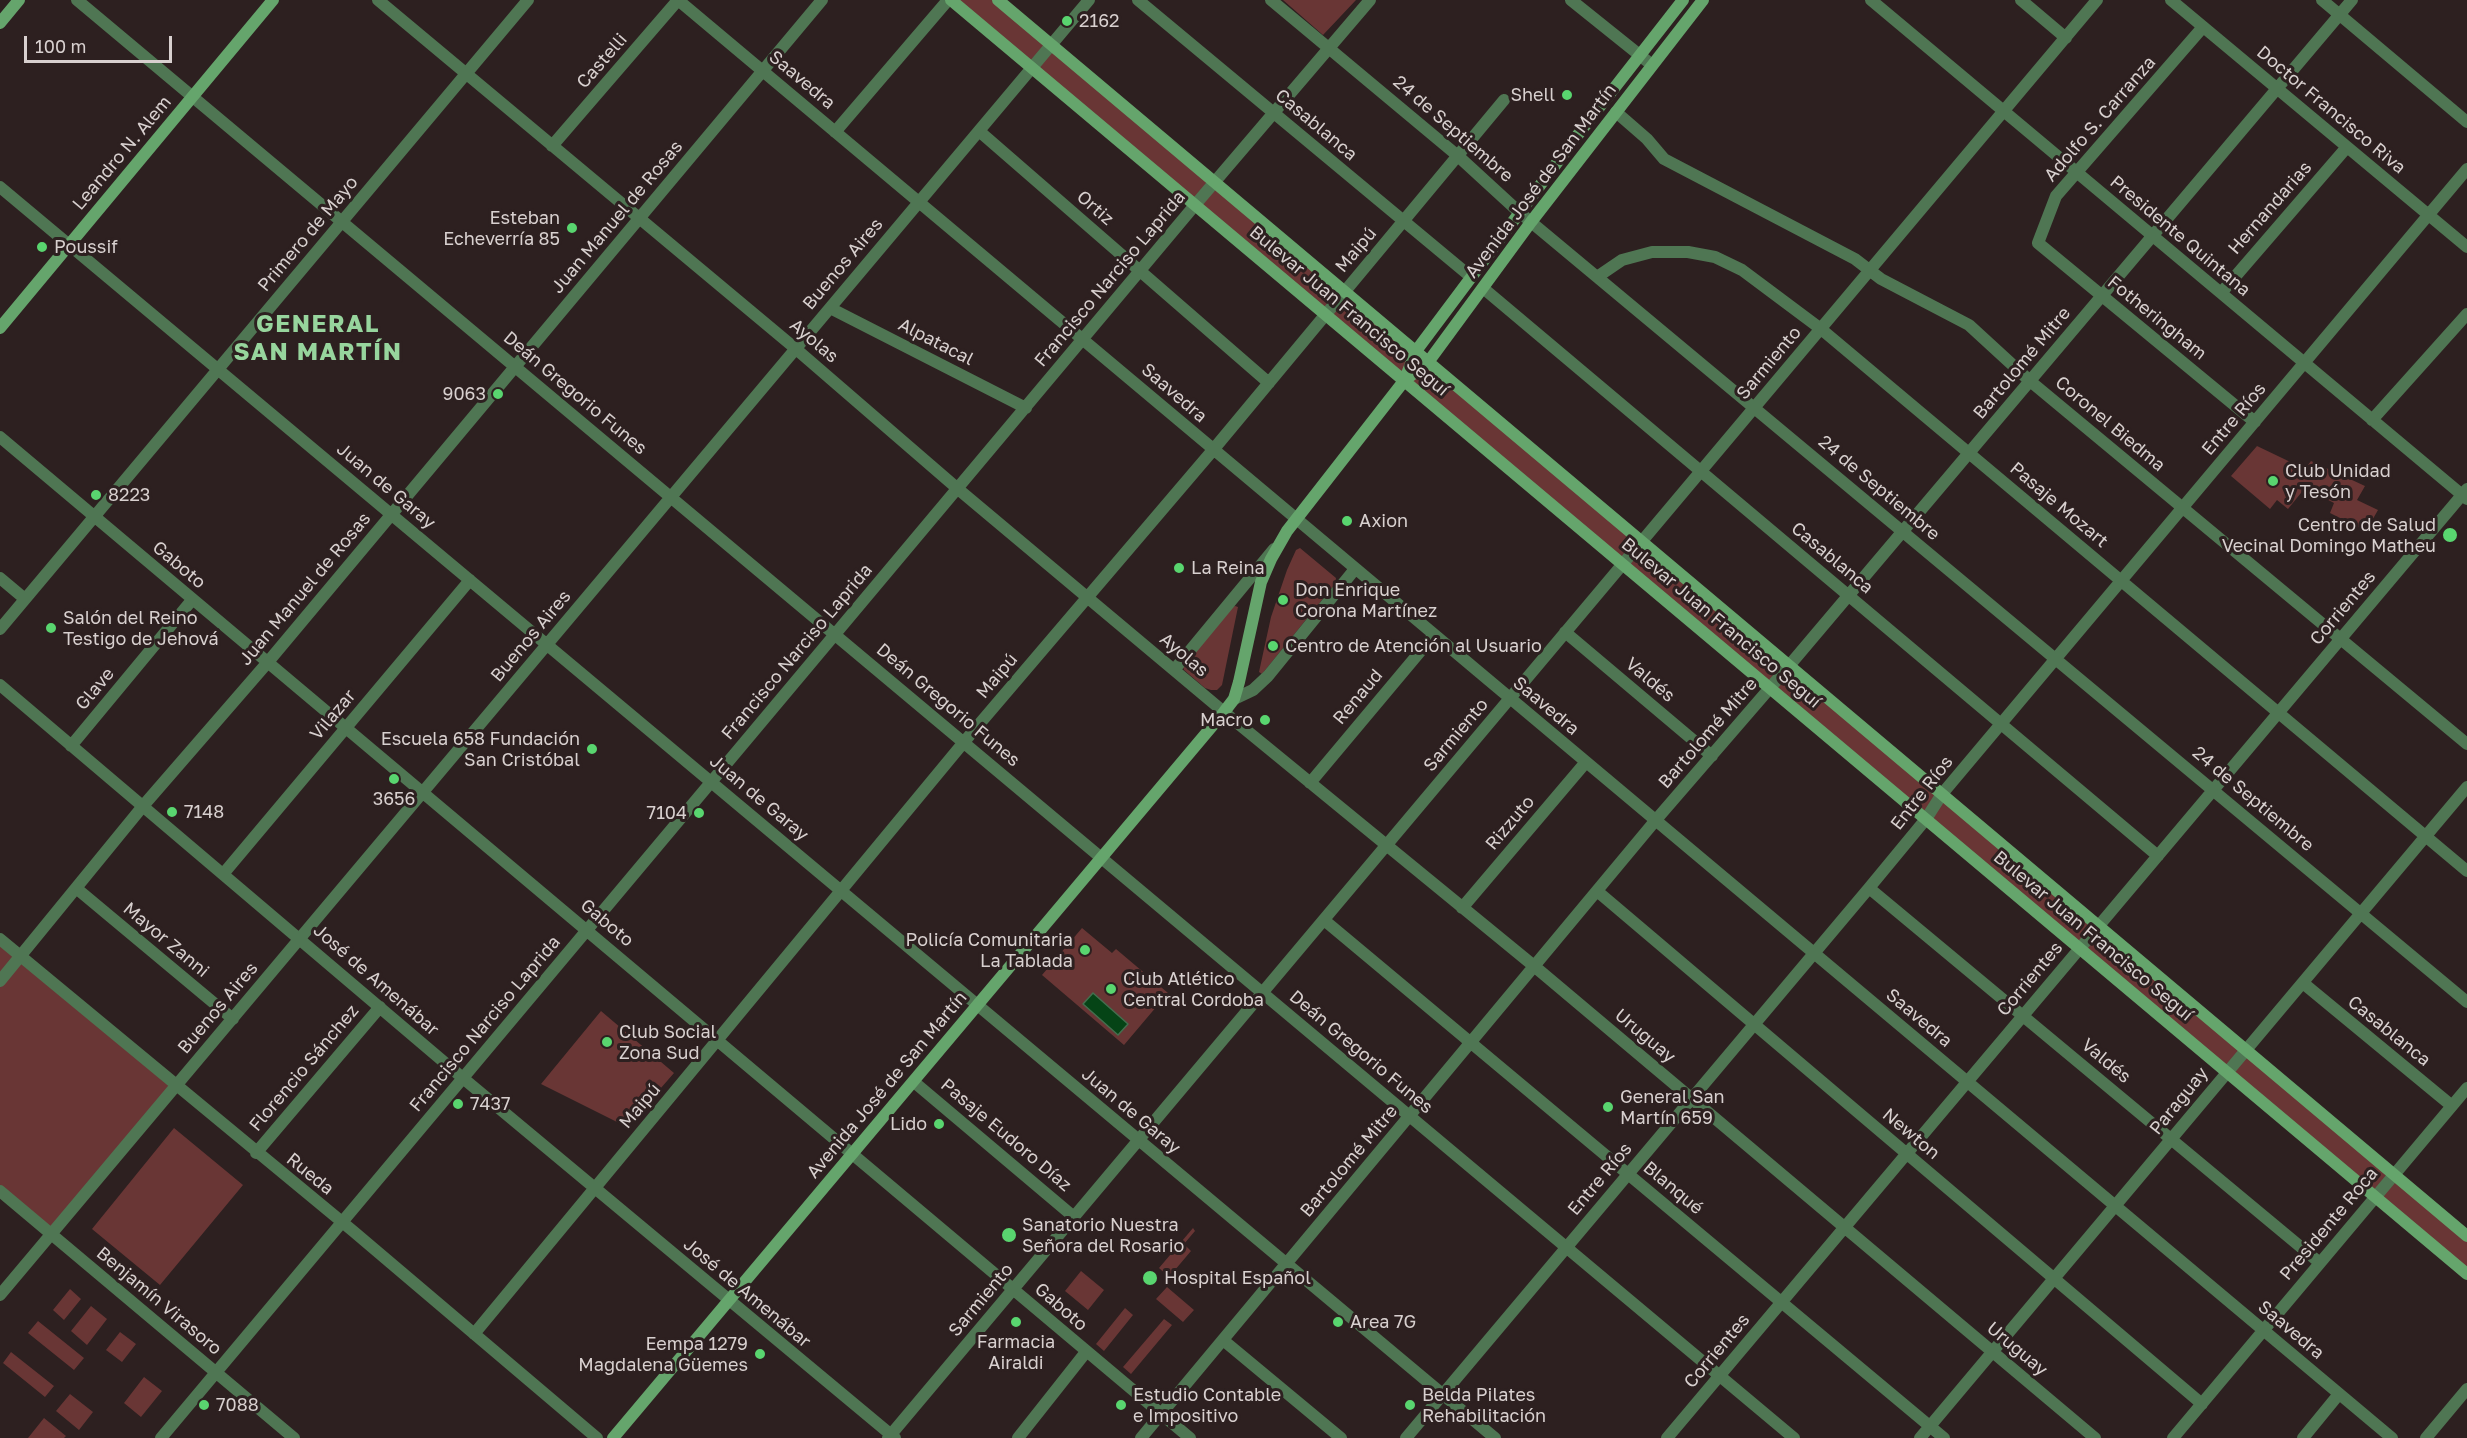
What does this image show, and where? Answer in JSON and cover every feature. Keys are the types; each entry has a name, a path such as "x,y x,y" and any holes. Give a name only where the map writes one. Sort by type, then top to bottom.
{"main road":[{"path":"0,23 19,0"},
{"name":"Leandro N. Alem","path":"0,328 273,0"},
{"name":"Bulevar Juan Francisco Seguí","path":"949,0 2467,1274"},
{"name":"Bulevar Juan Francisco Seguí","path":"998,0 2467,1236"},
{"name":"Avenida José de San Martín","path":"1404,381 1416,351 1683,0"},
{"name":"Avenida José de San Martín","path":"613,1438 1103,859 1234,699 1261,582 1281,541 1404,381 1429,362 1531,222 1703,0"}],"street":[{"name":"Deán Gregorio Funes","path":"77,0 1794,1438"},
{"name":"Ayolas","path":"378,0 394,5 466,73 1224,712"},
{"name":"Primero de Mayo","path":"0,629 528,0"},
{"name":"Saavedra","path":"678,0 2392,1438"},
{"name":"Castelli","path":"552,146 678,0"},
{"name":"Juan Manuel de Rosas","path":"0,981 143,806 516,367 822,0"},
{"path":"835,132 949,0"},
{"name":"Buenos Aires","path":"0,1295 1089,0"},
{"name":"Casablanca","path":"1138,0 1471,277"},
{"name":"24 de Septiembre","path":"1271,0 1458,156 1531,222 2467,1002"},
{"name":"Francisco Narciso Laprida","path":"162,1438 1195,205 1370,0"},
{"path":"1571,0 1652,65"},
{"name":"Presidente Quintana","path":"1871,0 2372,420 2465,494"},
{"path":"2021,0 2066,38"},
{"name":"Sarmiento","path":"892,1437 1074,1216 2097,0"},
{"name":"Doctor Francisco Riva","path":"2171,0 2467,247"},
{"path":"2322,0 2467,122"},
{"name":"Bartolomé Mitre","path":"1141,1438 1655,821 2103,297 2352,0"},
{"name":"Adolfo S. Carranza","path":"2038,243 2056,196 2203,27"},
{"name":"Maipú","path":"474,1334 964,742 1213,450 1504,100"},
{"name":"Coronel Biedma","path":"1616,112 1647,139 1664,159 1855,259 1881,279 1969,325 2030,381 2467,744"},
{"name":"Ortiz","path":"979,131 1269,383"},
{"name":"Hernandarias","path":"2221,293 2347,147"},
{"name":"Entre Ríos","path":"1406,1438 1869,888 1926,819 1942,794 2467,169"},
{"name":"Juan de Garay","path":"0,187 1495,1438"},
{"name":"Fotheringham","path":"2038,243 2255,422"},
{"name":"Pasaje Mozart","path":"1597,277 1622,260 1652,252 1688,252 1715,257 1742,270 1821,329 2467,871"},
{"name":"Casablanca","path":"1483,288 2158,856"},
{"name":"Alpatacal","path":"830,308 1026,408"},
{"path":"2372,420 2467,314"},
{"name":"Gaboto","path":"0,437 1190,1438"},
{"name":"Corrientes","path":"1667,1438 2278,712 2465,494"},
{"name":"Avenida José de San Martín","path":"1174,670 1281,541"},
{"name":"Avenida José de San Martín","path":"1234,699 1253,690 1268,676 1355,569"},
{"path":"0,578 25,599"},
{"name":"Vilazar","path":"224,873 470,580"},
{"name":"Glave","path":"71,746 192,600"},
{"name":"Valdés","path":"1565,632 1712,756"},
{"name":"Renaud","path":"1310,783 1434,635"},
{"name":"José de Amenábar","path":"0,685 464,1079 892,1437"},
{"name":"Uruguay","path":"1224,712 1534,966 2095,1438"},
{"name":"Rizzuto","path":"1462,908 1586,762"},
{"name":"Paraguay","path":"1920,1438 2467,787"},
{"name":"Mayor Zanni","path":"76,888 232,1019"},
{"name":"Valdés","path":"1869,888 2320,1263"},
{"name":"Newton","path":"1597,891 2202,1404"},
{"name":"Blanqué","path":"1324,920 1944,1438"},
{"name":"Rueda","path":"0,939 597,1438"},
{"name":"Casablanca","path":"2303,983 2452,1106"},
{"name":"Florencio Sánchez","path":"256,1153 380,1007"},
{"name":"Pasaje Eudoro Díaz","path":"914,1082 1074,1216"},
{"name":"Presidente Roca","path":"2173,1438 2467,1088"},
{"name":"Benjamín Virasoro","path":"0,1191 294,1438"},
{"path":"1222,1340 1341,1438"},
{"path":"1018,1438 1086,1352"},
{"path":"2426,1438 2467,1389"},
{"path":"2302,1438 2339,1394"}],"shaded area":[{"path":"951,0 998,0 2467,1236 2467,1274"},
{"path":"1283,0 1356,0 1323,35"},
{"path":"2257,446 2305,469 2311,461 2365,486 2357,500 2378,510 2366,531 2330,513 2334,503 2305,488 2288,509 2277,500 2270,509 2231,476"},
{"path":"1300,548 1336,578 1335,584 1262,674 1259,672 1271,617 1287,570 1296,550"},
{"path":"1231,607 1238,607 1222,685 1217,690 1211,690 1205,688 1183,667"},
{"name":"Club Atlético Central Cordoba","path":"1082,928 1112,953 1116,949 1168,993 1124,1045 1042,975"},
{"path":"0,939 176,1085 52,1235 0,1191"},
{"path":"1093,993 1128,1024 1118,1035 1083,1004"},
{"name":"Club Social Zona Sud","path":"601,1011 674,1073 627,1127 541,1084"},
{"path":"174,1128 243,1185 160,1285 92,1229"},
{"path":"1193,1228 1195,1231 1184,1244 1191,1251 1169,1277 1159,1268"},
{"path":"1081,1271 1104,1290 1088,1310 1065,1291"},
{"path":"1167,1287 1194,1310 1183,1322 1156,1299"},
{"path":"70,1289 81,1299 64,1320 53,1310"},
{"path":"91,1306 107,1319 87,1345 71,1331"},
{"path":"1125,1308 1133,1315 1104,1351 1096,1344"},
{"path":"1164,1319 1172,1325 1131,1374 1123,1367"},
{"path":"38,1321 84,1358 74,1370 28,1333"},
{"path":"120,1332 136,1344 122,1362 106,1350"},
{"path":"11,1352 54,1386 45,1397 3,1363"},
{"path":"144,1377 162,1391 141,1417 124,1403"},
{"path":"70,1394 93,1412 79,1430 56,1411"},
{"path":"44,1418 66,1436 64,1438 28,1438"}],"place":[{"name":"2162","path":"1067,21"},
{"name":"Shell","path":"1567,95"},
{"name":"Esteban Echeverría 85","path":"572,228"},
{"name":"Poussif","path":"42,247"},
{"name":"9063","path":"498,394"},
{"name":"Club Unidad y Tesón","path":"2273,481"},
{"name":"8223","path":"96,495"},
{"name":"Axion","path":"1347,521"},
{"name":"Centro de Salud Vecinal Domingo Matheu","path":"2450,535"},
{"name":"La Reina","path":"1179,568"},
{"name":"Don Enrique Corona Martínez","path":"1283,600"},
{"name":"Salón del Reino Testigo de Jehová","path":"51,628"},
{"name":"Centro de Atención al Usuario","path":"1273,646"},
{"name":"Macro","path":"1265,720"},
{"name":"Escuela 658 Fundación San Cristóbal","path":"592,749"},
{"name":"3656","path":"394,779"},
{"name":"7148","path":"172,812"},
{"name":"7104","path":"699,813"},
{"name":"Policía Comunitaria La Tablada","path":"1085,950"},
{"name":"Club Atlético Central Cordoba","path":"1111,989"},
{"name":"Club Social Zona Sud","path":"607,1042"},
{"name":"7437","path":"458,1104"},
{"name":"General San Martín 659","path":"1608,1107"},
{"name":"Lido","path":"939,1124"},
{"name":"Sanatorio Nuestra Señora del Rosario","path":"1009,1235"},
{"name":"Hospital Español","path":"1150,1278"},
{"name":"Farmacia Airaldi","path":"1016,1322"},
{"name":"Area 7G","path":"1338,1322"},
{"name":"Eempa 1279 Magdalena Güemes","path":"760,1354"},
{"name":"7088","path":"204,1405"},
{"name":"Estudio Contable e Impositivo","path":"1121,1405"},
{"name":"Belda Pilates Rehabilitación","path":"1410,1405"}],"district":[{"name":"GENERAL SAN MARTÍN","path":"318,338"}]}
